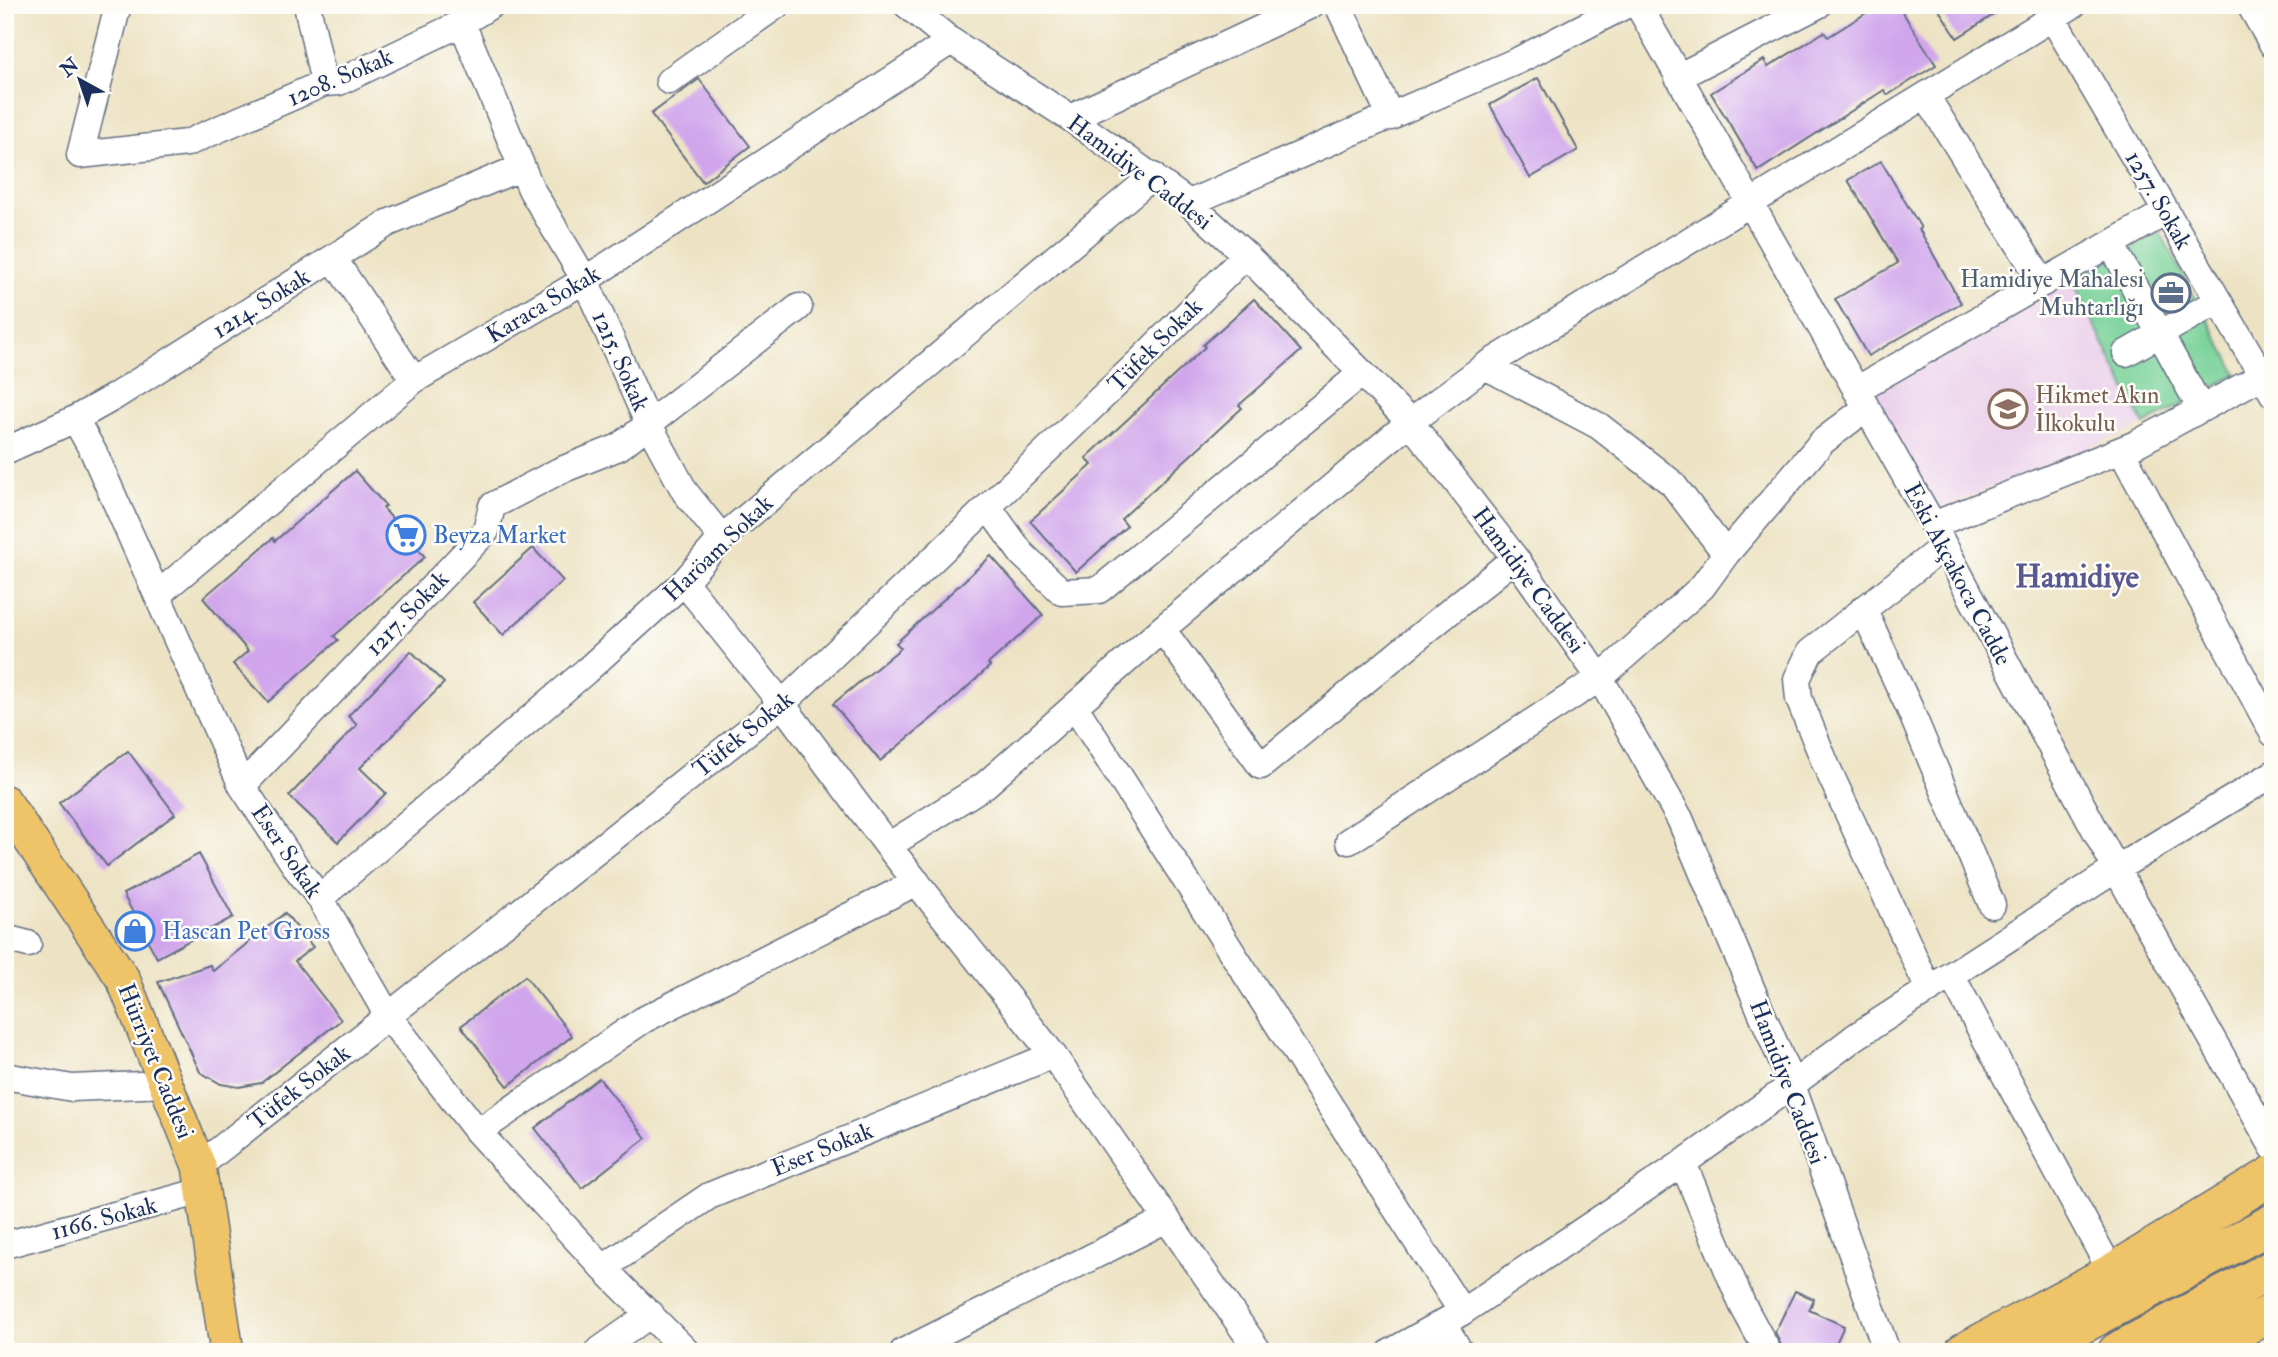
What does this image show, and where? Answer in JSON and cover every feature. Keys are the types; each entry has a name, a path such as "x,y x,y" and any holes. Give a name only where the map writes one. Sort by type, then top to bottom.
{"highway":[{"path":"2030,1352 2273,1175"},
{"path":"2113,1290 2273,1198"},
{"path":"1964,1352 2273,1223"},
{"path":"2117,1352 2273,1269"},
{"path":"2154,1332 2273,1284"},
{"path":"2187,1352 2273,1313"}],"main road":[{"name":"Hürriyet Caddesi","path":"5,802 123,979 200,1179 227,1352"}],"street":[{"name":"1208. Sokak","path":"118,5 80,155 187,143 324,83 339,82 462,23 491,5"},
{"path":"307,5 324,83"},
{"path":"669,80 777,5"},
{"name":"Hamidiye Caddesi","path":"907,5 951,41 1070,118 1153,176 1189,203 1246,254 1410,422 1515,558 1600,678 1680,819 1792,1086 1887,1352"},
{"path":"1070,118 1311,5"},
{"path":"1338,5 1391,117"},
{"path":"1189,203 1518,60 1626,5"},
{"name":"Eski Akçakoca Cadde","path":"1637,5 1938,536 2116,869 2273,1147"},
{"path":"1678,78 1818,5"},
{"path":"2249,5 2273,45"},
{"path":"888,846 985,785 1162,629 1410,422 1485,366 1926,96 2057,10"},
{"name":"1257. Sokak","path":"2057,10 2166,212 2218,301 2269,380"},
{"name":"1215. Sokak","path":"462,23 531,189 585,280 649,423 685,492 722,538"},
{"name":"Karaca Sokak","path":"157,595 414,380 585,280 951,41"},
{"path":"1926,96 2043,283"},
{"name":"1214. Sokak","path":"5,451 75,419 114,397 388,223 522,167"},
{"name":"Haröam Sokak","path":"320,898 586,671 684,582 722,538 1153,176"},
{"path":"1349,841 1600,678 1702,587 1726,554 1861,399 2043,283 2166,212"},
{"path":"2111,244 2201,409"},
{"name":"Tüfek Sokak","path":"200,1179 388,1016 782,704 1139,362 1246,254"},
{"path":"333,258 414,380"},
{"path":"2126,353 2218,301"},
{"path":"649,423 799,307"},
{"path":"1485,366 1599,426 1672,483 1726,554"},
{"path":"988,507 1022,554 1062,593 1099,590 1362,373"},
{"path":"1928,989 1799,699 1797,679 1810,652 1863,609 1938,536 2121,450 2201,409 2269,380"},
{"name":"Eser Sokak","path":"75,419 94,453 242,786 320,898 388,1016 478,1132 603,1268 687,1352"},
{"name":"1217. Sokak","path":"242,786 486,531 492,506 559,471 619,447 649,423"},
{"path":"2121,450 2273,733"},
{"path":"1162,629 1261,766 1515,558"},
{"path":"684,582 782,704 888,846 1053,1055 1259,1352"},
{"path":"1863,609 1909,707 1992,905"},
{"path":"1075,707 1452,1318 1460,1352"},
{"path":"1391,1352 1452,1318 1683,1163 1792,1086 1855,1037 1928,989 2116,869 2273,774"},
{"path":"478,1132 643,1020 917,882"},
{"path":"1951,975 2113,1290"},
{"name":"Eser Sokak","path":"603,1268 709,1195 1053,1055"},
{"path":"5,1076 72,1088 165,1084"},
{"path":"1683,1163 1742,1304 1768,1352"},
{"name":"1166. Sokak","path":"5,1245 200,1179"},
{"path":"903,1352 1167,1219"},
{"path":"597,1352 651,1314"}],"shaded area":[{"name":"Hikmet Akın İlkokulu","path":"2072,280 2144,425 1938,510 1871,394"}],"green space":[{"path":"2160,232 2237,374 2144,425 2072,280"}],"building":[{"path":"1879,5 1898,5 1936,65 1888,95 1884,90 1758,171 1711,93 1764,60 1768,67 1824,32 1828,37"},
{"path":"1936,5 2009,5 1957,38"},
{"path":"1538,78 1578,150 1530,178 1490,105"},
{"path":"699,79 750,146 703,182 651,114"},
{"path":"1881,161 1961,303 1868,356 1835,299 1898,263 1848,180"},
{"path":"1254,299 1301,351 1239,405 1242,408 1121,519 1127,526 1076,572 1030,521 1092,465 1086,458"},
{"path":"355,471 425,557 334,636 338,640 268,702 233,664 248,651 203,598 273,538 275,541"},
{"path":"533,548 563,581 503,635 473,602"},
{"path":"991,556 1043,615 988,664 990,666 948,705 880,761 833,704 901,648 896,643"},
{"path":"411,651 444,683 360,768 386,793 338,842 289,796 357,725 348,716"},
{"path":"128,751 175,814 107,866 59,803"},
{"path":"199,854 233,917 157,958 123,894"},
{"path":"285,913 313,947 295,961 341,1020 261,1083 239,1087 221,1084 200,1072 158,982 210,965 213,971"},
{"path":"525,976 572,1036 508,1086 461,1026"},
{"path":"599,1078 646,1138 582,1188 535,1128"},
{"path":"1795,1291 1814,1299 1809,1310 1844,1326 1832,1352 1784,1352 1775,1332"}],"place":[{"name":"Hamidiye Mahalesi Muhtarlığı","path":"2171,293"},
{"name":"Hikmet Akın İlkokulu","path":"2008,409"},
{"name":"Beyza Market","path":"406,535"},
{"name":"Hascan Pet Gross","path":"135,931"}],"district":[{"name":"Hamidiye","path":"2077,576"}]}
